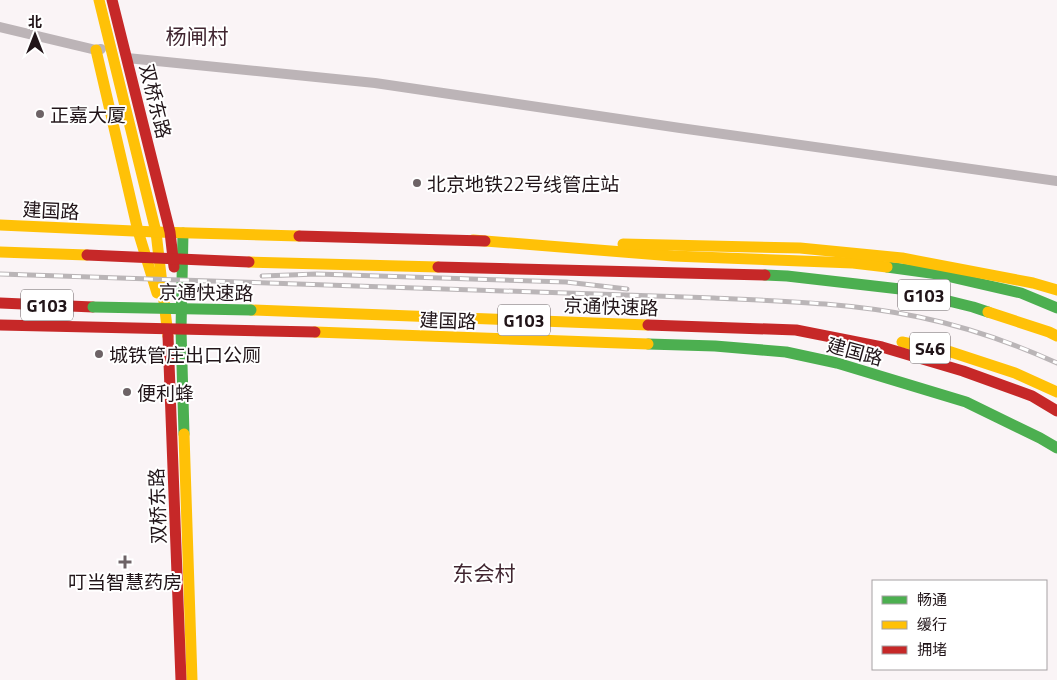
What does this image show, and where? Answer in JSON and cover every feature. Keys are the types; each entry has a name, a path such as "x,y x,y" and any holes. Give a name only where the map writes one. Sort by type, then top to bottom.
{"main road":[{"name":"双桥东路","path":"99,0 156,232 168,330 181,680"},
{"name":"双桥东路","path":"112,0 170,232 181,330"},
{"name":"双桥东路","path":"96,50 138,231 168,330"},
{"name":"建国路","path":"0,225 183,233 800,248 902,258 1033,283 1057,290"},
{"name":"双桥东路","path":"183,233 181,330 192,680"},
{"path":"472,240 673,256 853,263 938,274 1021,293 1057,309"},
{"name":"京通快速路","path":"0,252 249,262 787,276 900,289 973,307 1057,336"},
{"path":"787,276 893,279 931,285"},
{"path":"950,288 1057,309"},
{"name":"京通快速路","path":"0,303 251,310 796,330 882,347 963,371 1032,396 1057,411"},
{"name":"建国路","path":"0,325 271,331 715,346 786,352 837,363 966,402 1057,448"},
{"name":"S46","path":"796,330 878,337 951,352 1016,373 1057,392"}],"street":[{"path":"0,27 96,50 112,48"},
{"path":"127,58 375,83 1057,181"}],"railway":[{"path":"0,274 817,303 894,312 937,321 990,336 1057,363"},
{"path":"262,276 317,274 566,282 627,289"}],"traffic: fast":[{"path":"183,233 181,330 184,434"},
{"path":"887,267 938,274 1021,293 1057,308"},
{"path":"765,275 900,289 988,312"},
{"path":"93,307 251,310"},
{"path":"648,344 715,346 786,352 837,363 966,402 1057,448"}],"traffic: slow":[{"path":"99,0 156,232 168,336"},
{"path":"96,50 138,231 157,293"},
{"path":"0,225 299,236"},
{"path":"473,240 673,256 853,263 887,267"},
{"path":"623,244 800,248 902,258 1033,283 1057,290"},
{"path":"0,252 87,255"},
{"path":"249,262 438,267"},
{"path":"251,310 648,325"},
{"path":"988,312 1057,336"},
{"path":"315,332 648,344"},
{"path":"902,342 951,352 1015,373 1057,392"},
{"path":"184,434 192,680"}],"traffic: jam":[{"path":"112,0 170,232 174,267"},
{"path":"299,236 485,241"},
{"path":"87,255 249,262"},
{"path":"438,267 765,275"},
{"path":"0,303 93,307"},
{"path":"0,325 315,332"},
{"path":"648,325 796,330 882,347 963,371 1032,396 1057,411"},
{"path":"168,336 181,680"}],"place":[{"name":"正嘉大厦","path":"40,114"},
{"name":"北京地铁22号线管庄站","path":"417,183"},
{"name":"城铁管庄出口公厕","path":"99,354"},
{"name":"便利蜂","path":"127,392"},
{"name":"叮当智慧药房","path":"125,562"}],"district":[{"name":"杨闸村","path":"197,36"},
{"name":"东会村","path":"484,573"}]}
